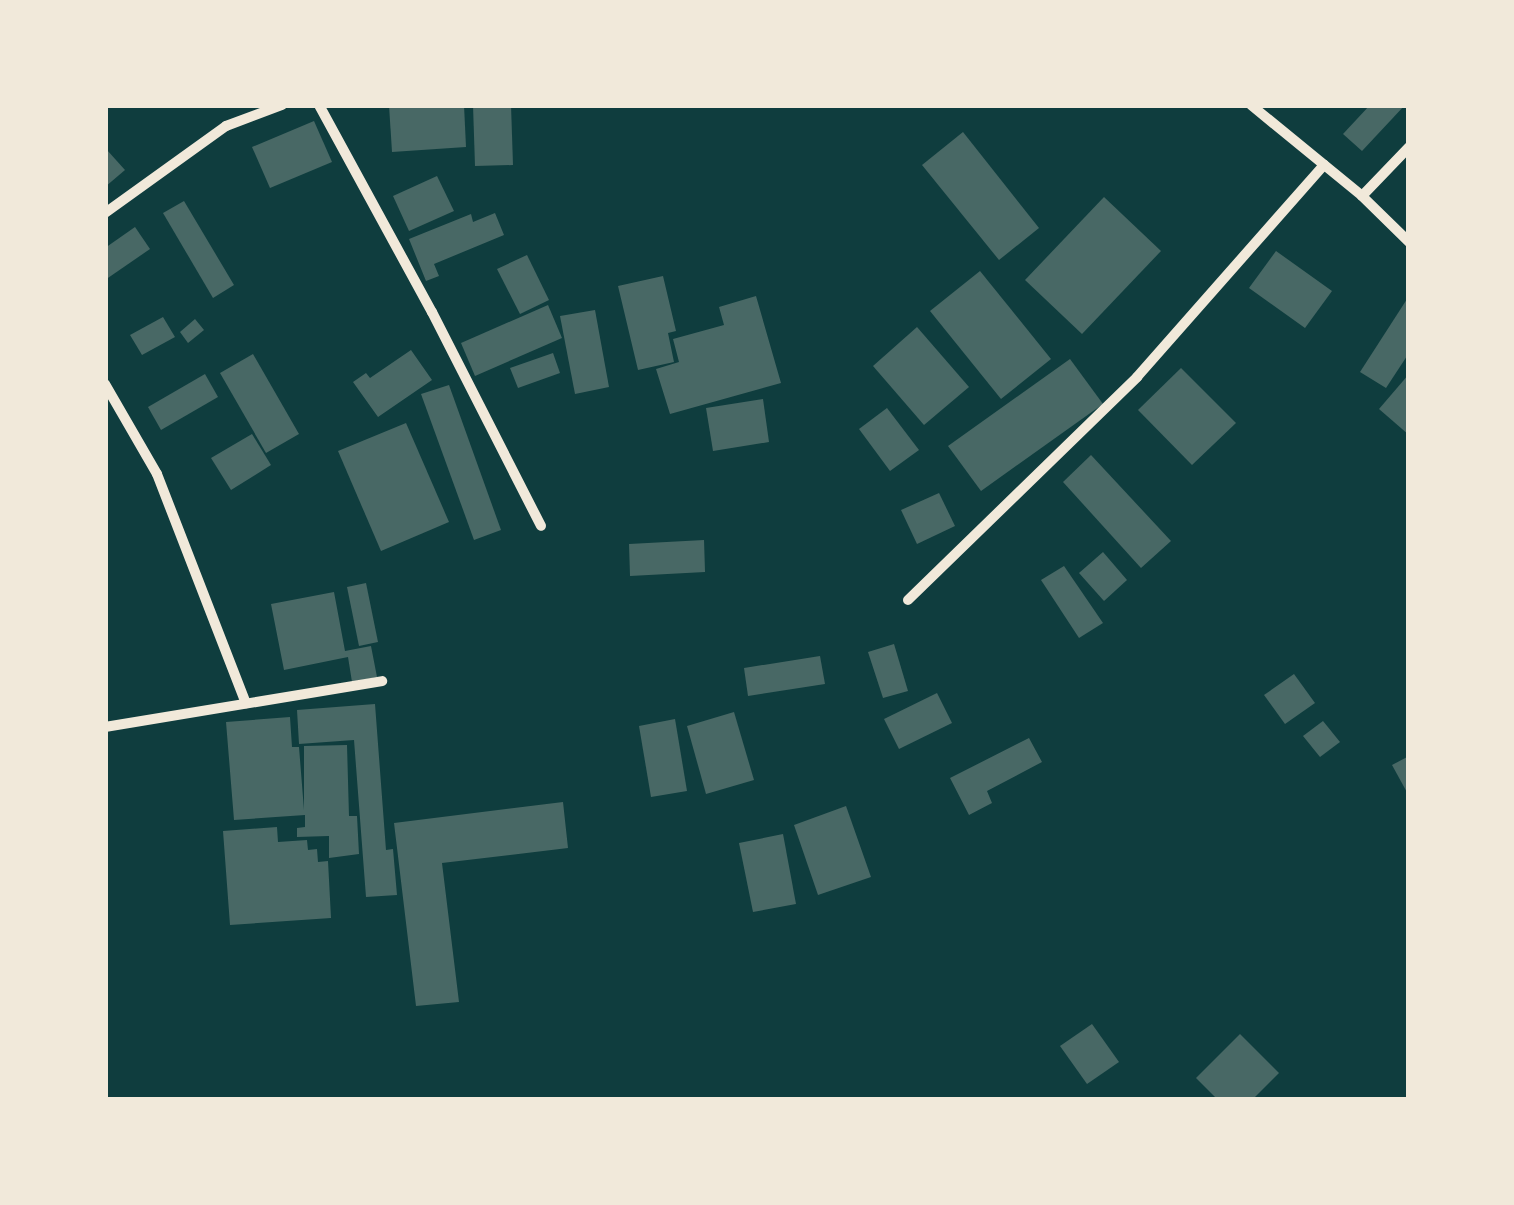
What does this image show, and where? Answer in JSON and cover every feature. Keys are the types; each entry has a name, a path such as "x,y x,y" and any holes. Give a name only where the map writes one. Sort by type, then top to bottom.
{"street":[{"path":"105,212 226,126 282,105"},
{"path":"319,105 541,526"},
{"path":"1251,105 1362,196 1409,242"},
{"path":"1362,196 1409,147"},
{"path":"908,600 1137,377 1324,165"},
{"path":"105,384 157,474 246,703"},
{"path":"105,726 382,681"}],"building":[{"path":"389,105 464,105 466,147 392,152"},
{"path":"473,105 511,105 513,165 475,166"},
{"path":"1370,105 1405,105 1362,151 1343,134"},
{"path":"314,121 332,162 270,188 252,147"},
{"path":"963,132 1039,228 999,260 922,165"},
{"path":"105,151 125,170 105,187"},
{"path":"437,176 454,211 409,231 393,196"},
{"path":"1104,197 1161,251 1082,334 1025,280"},
{"path":"184,201 234,285 213,298 163,213"},
{"path":"495,213 504,235 434,264 439,276 426,281 409,239 471,214 473,222"},
{"path":"135,227 150,249 105,280 105,248"},
{"path":"1276,251 1332,291 1305,328 1249,288"},
{"path":"527,255 549,300 520,314 497,269"},
{"path":"980,271 1051,359 1001,399 930,311"},
{"path":"663,276 676,331 668,333 674,362 638,370 618,286"},
{"path":"756,296 781,383 670,414 656,369 679,362 673,339 724,325 719,307"},
{"path":"1409,296 1409,353 1386,388 1360,372"},
{"path":"548,305 562,338 475,376 461,343"},
{"path":"595,310 609,387 575,394 560,316"},
{"path":"163,317 175,337 142,355 130,335"},
{"path":"195,319 204,330 188,343 180,332"},
{"path":"917,327 969,387 924,425 873,366"},
{"path":"411,350 432,380 378,417 353,382 366,373 370,378"},
{"path":"553,353 560,373 518,388 510,368"},
{"path":"253,354 299,434 266,453 220,373"},
{"path":"1070,359 1103,404 981,491 948,446"},
{"path":"1181,368 1236,423 1192,465 1138,410"},
{"path":"205,374 218,397 161,430 148,407"},
{"path":"1409,374 1409,435 1379,409"},
{"path":"449,385 501,530 474,540 421,394"},
{"path":"763,399 769,442 713,451 706,408"},
{"path":"887,408 919,450 890,471 859,429"},
{"path":"406,423 449,522 381,551 338,451"},
{"path":"252,434 271,465 231,490 211,458"},
{"path":"1091,455 1171,541 1141,568 1063,482"},
{"path":"939,493 955,526 917,544 901,510"},
{"path":"704,540 705,572 630,576 629,544"},
{"path":"1103,552 1127,580 1104,601 1079,573"},
{"path":"1064,566 1103,623 1079,638 1041,580"},
{"path":"366,583 378,642 359,646 347,587"},
{"path":"334,592 345,651 371,646 377,677 352,682 348,657 284,670 271,604"},
{"path":"894,644 908,691 883,698 868,652"},
{"path":"820,656 825,684 748,696 744,668"},
{"path":"1294,674 1315,703 1285,724 1264,695"},
{"path":"937,693 952,723 899,749 884,719"},
{"path":"375,704 386,850 393,849 397,895 366,897 354,740 299,744 297,710"},
{"path":"734,712 754,780 706,794 687,726"},
{"path":"290,717 292,747 299,747 304,810 304,746 347,745 349,816 357,816 359,854 329,858 329,836 297,837 297,828 305,827 305,815 234,820 226,722"},
{"path":"675,719 687,791 651,797 639,726"},
{"path":"1323,721 1340,742 1320,757 1303,736"},
{"path":"1029,738 1042,762 987,791 992,803 969,815 950,778"},
{"path":"1409,756 1409,796 1392,765"},
{"path":"563,802 568,848 442,863 459,1002 416,1006 394,823"},
{"path":"846,806 871,877 818,895 794,825"},
{"path":"277,827 278,842 307,840 308,850 317,849 318,862 328,861 331,918 230,925 223,831"},
{"path":"783,834 796,904 753,912 739,843"},
{"path":"1092,1024 1119,1062 1087,1084 1060,1046"},
{"path":"1240,1034 1279,1073 1252,1100 1218,1100 1196,1078"}]}
